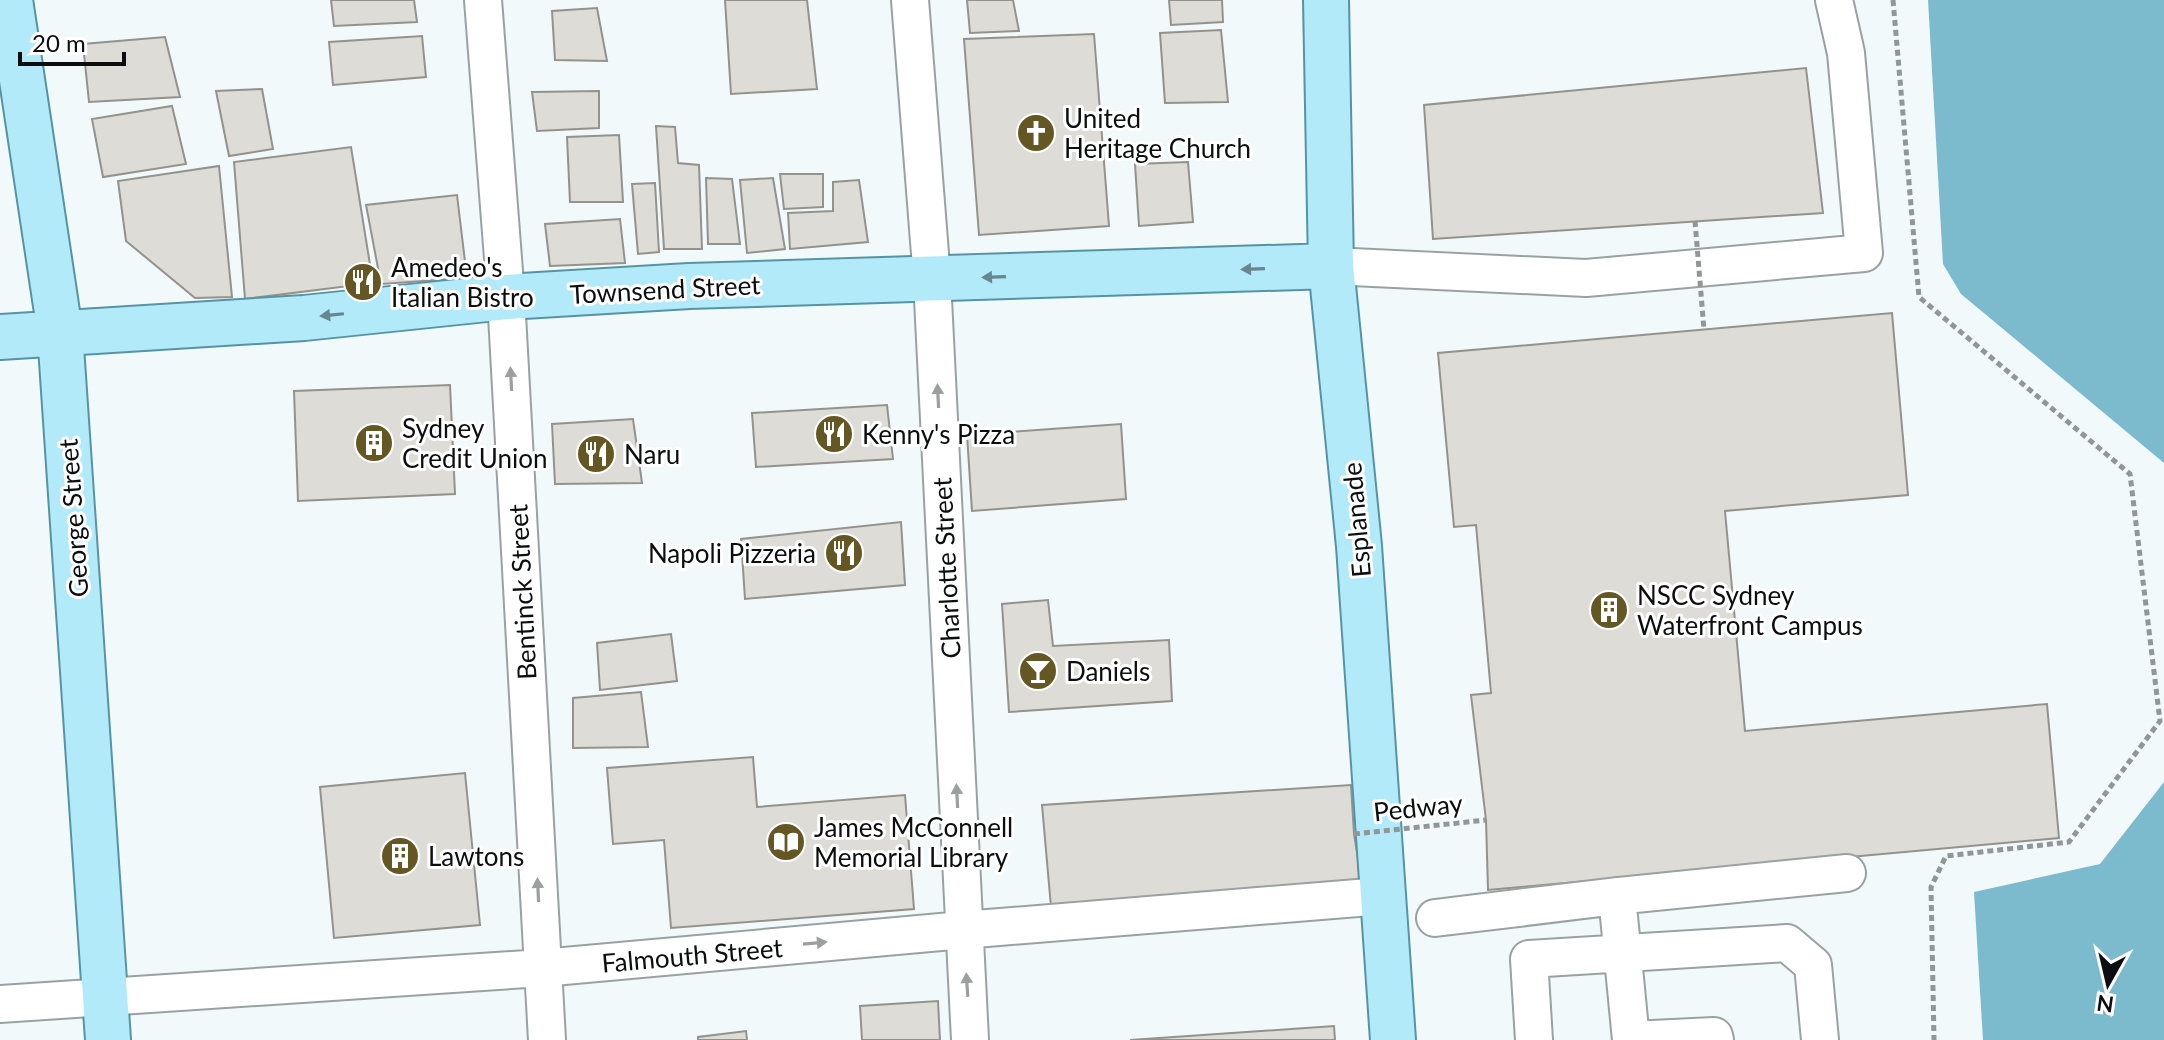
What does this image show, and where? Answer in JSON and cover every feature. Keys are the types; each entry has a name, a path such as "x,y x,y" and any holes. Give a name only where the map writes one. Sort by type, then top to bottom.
{"main road":[{"name":"George Street","path":"10,0 60,332 108,1040"},
{"name":"Esplanade","path":"1326,0 1331,266 1359,546 1393,1040"},
{"name":"Townsend Street","path":"0,337 304,318 506,297 689,286 1331,266"}],"street":[{"name":"Bentinck Street","path":"483,0 506,297 547,1040"},
{"name":"Charlotte Street","path":"910,0 932,279 970,1040"},
{"path":"1331,266 1586,278 1864,253 1846,53 1834,0"},
{"path":"1435,918 1847,873"},
{"name":"Falmouth Street","path":"0,1004 542,968 1382,896"},
{"path":"1617,896 1631,1040 1714,1036 1715,1040"},
{"path":"1534,1040 1529,959 1787,943 1813,965 1820,1040"}],"path":[{"path":"1893,0 1919,297 2130,474 2160,721 2069,842 1946,856 1931,887 1934,1040"},
{"path":"1695,221 1704,330"},
{"name":"Pedway","path":"1354,834 1486,820"}],"water":[{"path":"1928,0 2164,0 2164,463 1961,294 1943,264"},
{"path":"2164,782 2164,1040 1983,1040 1974,892 2100,864"}],"building":[{"path":"331,0 414,0 417,22 334,26"},
{"path":"725,0 807,0 817,89 731,94"},
{"path":"967,0 1013,0 1019,31 970,33"},
{"path":"1169,0 1222,0 1223,22 1171,25"},
{"path":"597,8 607,61 555,60 552,11"},
{"path":"1221,30 1228,102 1165,103 1160,33"},
{"name":"United Heritage Church","path":"1094,34 1109,226 979,235 964,39"},
{"path":"422,36 426,77 333,85 329,42"},
{"path":"165,37 180,97 89,102 83,44"},
{"path":"1806,68 1823,213 1433,239 1424,105"},
{"path":"262,89 273,149 229,156 216,91"},
{"path":"599,91 599,128 537,131 532,92"},
{"path":"172,106 186,164 103,177 92,119"},
{"path":"656,126 675,127 678,163 699,165 702,249 664,249"},
{"path":"619,135 623,202 570,202 567,137"},
{"path":"351,147 373,283 245,299 234,162"},
{"path":"1188,162 1193,222 1139,226 1135,164"},
{"path":"219,166 232,297 195,298 126,241 118,181"},
{"path":"780,174 823,174 823,207 784,209"},
{"path":"706,178 732,179 740,244 708,244"},
{"path":"773,178 785,249 747,253 740,180"},
{"path":"859,180 868,242 790,249 788,213 833,211 833,182"},
{"path":"655,183 659,252 638,254 632,184"},
{"path":"457,195 467,278 381,284 366,205"},
{"path":"620,219 625,263 550,266 545,224"},
{"name":"NSCC Sydney Waterfront Campus","path":"1892,313 1908,495 1725,511 1745,731 2047,704 2059,838 1488,890 1486,820 1471,695 1491,693 1476,525 1454,527 1438,353"},
{"name":"Sydney Credit Union","path":"450,385 455,494 298,501 294,391"},
{"path":"887,405 893,459 756,467 752,413"},
{"name":"Naru","path":"633,419 642,483 555,484 552,424"},
{"path":"1121,424 1126,499 972,511 967,435"},
{"path":"901,522 905,585 745,599 741,539"},
{"path":"1048,600 1053,646 1169,640 1172,701 1009,712 1002,604"},
{"path":"671,634 677,681 600,690 597,643"},
{"path":"641,692 648,747 573,748 573,698"},
{"name":"James McConnell Memorial Library","path":"753,757 757,807 905,795 914,909 671,928 664,840 613,844 607,768"},
{"name":"Lawtons","path":"465,773 480,925 334,938 320,787"},
{"path":"1351,785 1354,834 1362,883 1051,907 1042,805"},
{"path":"938,1001 940,1040 862,1040 860,1006"},
{"path":"1334,1026 1335,1040 1130,1040"},
{"path":"746,1031 747,1040 698,1040 698,1037"}],"place":[{"name":"United Heritage Church","path":"1036,133"},
{"name":"Amedeo's Italian Bistro","path":"363,282"},
{"name":"Kenny's Pizza","path":"834,434"},
{"name":"Sydney Credit Union","path":"374,443"},
{"name":"Naru","path":"596,454"},
{"name":"Napoli Pizzeria","path":"844,553"},
{"name":"NSCC Sydney Waterfront Campus","path":"1609,610"},
{"name":"Daniels","path":"1038,671"},
{"name":"James McConnell Memorial Library","path":"786,842"},
{"name":"Lawtons","path":"400,856"}]}
